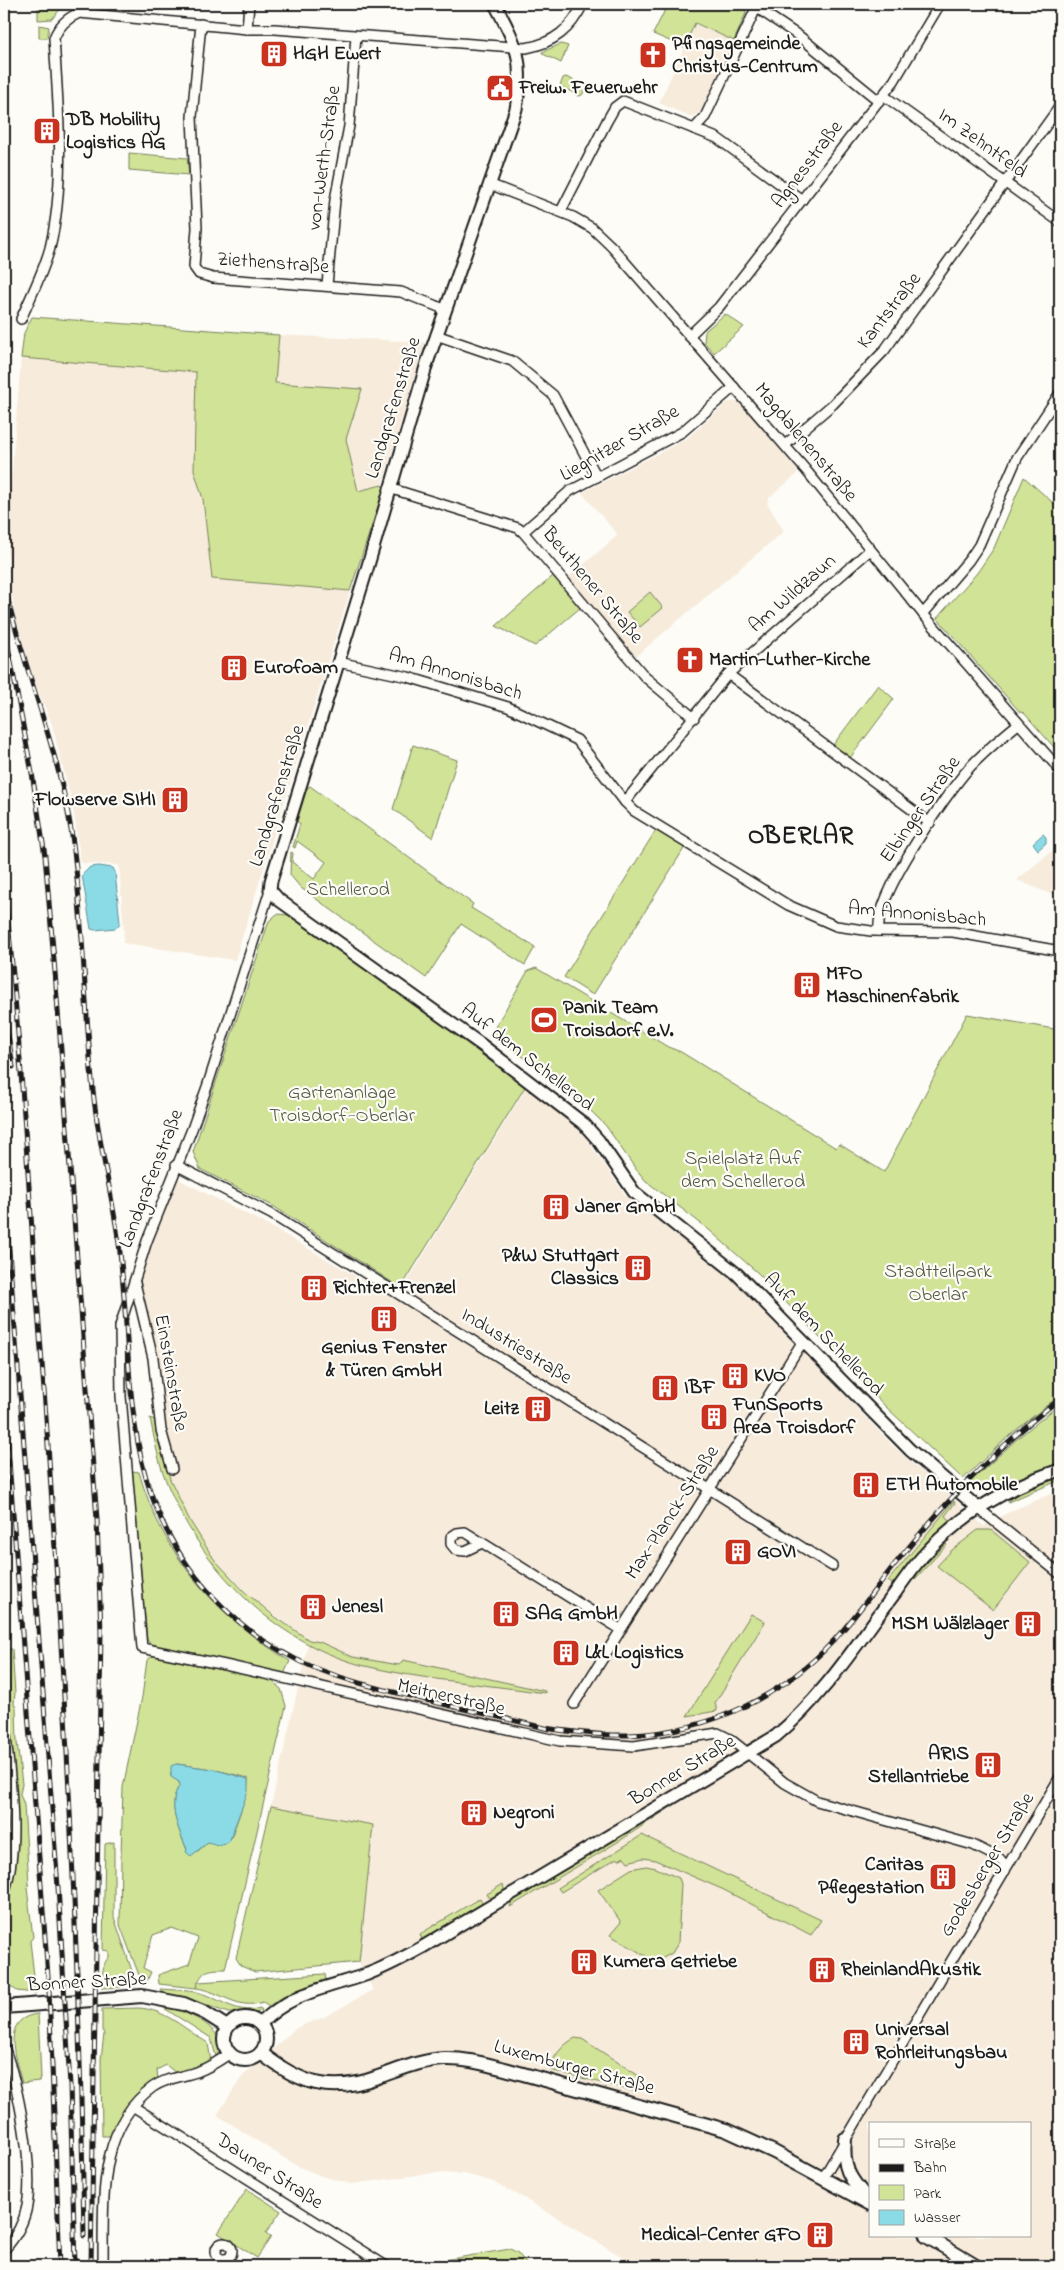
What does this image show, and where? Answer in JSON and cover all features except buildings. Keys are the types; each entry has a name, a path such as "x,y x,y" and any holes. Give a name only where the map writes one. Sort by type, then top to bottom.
{"main road":[{"name":"Bonner Straße","path":"4,2007 142,1996 184,2004 227,2027"},
{"path":"243,2018 249,2018 260,2024 264,2029 266,2042 261,2054 249,2060 235,2058 229,2054 223,2041 227,2027 237,2019 243,2018"},
{"name":"Luxemburger Straße","path":"261,2054 300,2080 313,2084 329,2085 364,2082 417,2064 443,2059 479,2063 726,2130 774,2152 869,2203"},
{"path":"846,2139 844,2153 848,2173 869,2199"},
{"path":"929,2238 976,2266"}],"street":[{"path":"247,29 249,4"},
{"name":"Landgrafenstraße","path":"142,1648 121,1396 120,1326 147,1241 208,1084 270,890 271,881 367,569 389,488 444,309 517,104 521,70 516,46 495,4"},
{"path":"21,319 44,269 57,206 58,115 54,38 61,25 79,8 247,29 526,48 541,45 570,26 583,4"},
{"name":"Agnesstraße","path":"689,336 719,306 881,98 913,52 940,4"},
{"path":"694,129 705,118 755,5"},
{"name":"Im Zehntfeld","path":"755,5 881,98 1060,222"},
{"name":"Ziethenstraße","path":"201,24 192,117 197,228 194,257 196,271 203,277 402,292 444,309"},
{"name":"von-Werth-Straße","path":"327,285 333,214 350,126 356,36"},
{"path":"561,211 607,121 618,103 627,101 716,138 802,200"},
{"name":"Kantstraße","path":"785,446 833,404 884,351 1060,106"},
{"name":"Magdalenenstraße","path":"489,184 561,211 592,228 612,247 785,446 922,614 1060,770"},
{"path":"436,335 512,361 553,395 597,477"},
{"name":"Liegnitzer Straße","path":"523,532 570,492 682,432 734,387"},
{"path":"922,614 968,560 979,544 1017,458 1060,393"},
{"name":"Beuthener Straße","path":"389,488 518,528 645,676 694,718"},
{"name":"Am Wildzaun","path":"625,802 728,674 870,550"},
{"name":"Am Annonisbach","path":"338,662 408,677 508,707 579,742 634,811 802,912 836,926 854,930 953,932 1060,951"},
{"path":"728,674 930,823"},
{"name":"Elbinger Straße","path":"879,931 879,917 903,862 970,768 1018,724"},
{"name":"Auf dem Schellerod","path":"270,890 279,900 478,1043 567,1110 599,1141 634,1192 737,1274 910,1450 978,1508"},
{"name":"Industriestraße","path":"176,1165 271,1214 832,1566"},
{"name":"Einsteinstraße","path":"135,1283 153,1358 161,1430 172,1469"},
{"name":"Max-Planck-Straße","path":"574,1704 803,1341"},
{"name":"Bonner Straße","path":"260,2024 272,2013 302,1995 373,1972 428,1944 749,1754 776,1736 803,1712 835,1673 923,1556 978,1508 1021,1485 1060,1470"},
{"path":"978,1508 1060,1574"},
{"path":"482,1543 620,1629"},
{"name":"Meitnerstraße","path":"142,1648 560,1741 634,1746 718,1733 727,1736 794,1789 817,1801 973,1845 999,1858 1004,1864 1005,1871"},
{"path":"4,1714 12,1825 11,1852 4,1894"},
{"name":"Godesberger Straße","path":"823,2178 1060,1777"},
{"path":"4,2047 16,2088 27,2155 29,2186 27,2207 21,2224 7,2240 4,2250"},
{"path":"103,2266 104,2204 110,2147 116,2133 134,2107 154,2087 165,2081 198,2072 229,2054"},
{"name":"Dauner Straße","path":"134,2107 386,2266"},
{"path":"214,2266 220,2257"}],"shaded area":[{"path":"695,24 734,41 700,113 691,117 659,103"},
{"path":"279,335 425,342 382,485 358,491 346,439 362,390 275,383"},
{"path":"21,358 196,372 194,470 203,499 212,579 350,591 235,960 123,943 124,932 119,865 81,863 73,807 52,724 34,681 14,611 6,544"},
{"path":"728,402 739,402 798,470 796,475 769,498 767,503 784,531 635,657 568,578 618,535 582,493 686,439"},
{"path":"1060,844 1060,898 1017,880"},
{"path":"526,1088 571,1122 583,1134 625,1195 721,1269 765,1311 894,1447 984,1526 1011,1511 1060,1490 1060,2266 638,2266 522,2197 491,2181 465,2174 433,2173 351,2184 321,2176 295,2165 217,2115 242,2077 296,2028 324,2017 373,1990 359,1962 373,1825 271,1806 309,1640 258,1603 217,1563 190,1521 177,1496 170,1479 155,1420 163,1399 159,1353 138,1285 152,1239 178,1179 270,1226 396,1300"}],"green space":[{"path":"668,4 740,4 745,7 746,13 734,41 695,23 684,47 653,34"},
{"path":"38,7 62,7 52,19 38,20"},
{"path":"39,25 49,27 47,38 39,38"},
{"path":"561,44 568,46 561,63 542,52"},
{"path":"566,77 580,83 584,92 582,95 579,96 560,86 563,78"},
{"path":"129,153 187,158 189,175 129,170"},
{"path":"725,314 744,327 714,353 704,342 705,331"},
{"path":"32,317 279,335 275,383 362,389 346,439 358,491 382,485 384,489 350,591 212,579 203,499 194,470 196,372 21,358 24,333"},
{"path":"1024,477 1060,509 1060,754 937,618 977,573 994,548"},
{"path":"553,576 580,608 535,646 496,626"},
{"path":"650,592 663,608 640,627 627,612"},
{"path":"878,685 894,699 850,758 833,745"},
{"path":"413,745 457,760 433,838 393,809"},
{"name":"Schellerod","path":"310,786 473,904 471,908 535,947 525,965 461,924 426,978 301,888 290,875 291,852 293,853 292,862 314,879 326,862 297,841 295,848 293,847 300,824 297,821 307,788"},
{"path":"656,830 685,847 593,995 564,977"},
{"name":"Gartenanlage Troisdorf-Oberlar","path":"277,914 288,915 437,1021 525,1087 401,1288 273,1206 200,1169 193,1152 269,921"},
{"name":"Stadtteilpark Oberlar","path":"536,968 668,1047 681,1052 836,1148 839,1144 884,1172 967,1014 1060,1030 1060,1395 1010,1435 963,1479 885,1406 759,1274 708,1229 646,1181 606,1126 584,1104 553,1078 491,1034 528,971"},
{"path":"1060,1404 1060,1464 1001,1487 997,1484 978,1491 968,1484 1018,1438"},
{"path":"150,1418 155,1420 170,1479 190,1521 214,1559 244,1591 274,1616 309,1640 320,1642 353,1657 399,1665 403,1660 545,1691 545,1693 430,1678 361,1665 329,1654 299,1639 271,1620 245,1598 222,1574 201,1547 169,1488 158,1454"},
{"path":"132,1471 139,1472 149,1502 162,1530 196,1582 239,1625 290,1661 284,1674 155,1648 147,1640"},
{"path":"1060,1476 1060,1480 1008,1502 1023,1490"},
{"path":"954,1501 955,1503 945,1516 952,1521 926,1546 895,1586 888,1581"},
{"path":"978,1530 991,1530 1030,1562 993,1610 937,1566 952,1550"},
{"path":"947,1545 915,1579 918,1572"},
{"path":"751,1614 765,1622 715,1703 717,1711 687,1716"},
{"path":"4,1649 12,1649 14,1704 16,1707 17,1742 22,1784 20,1794 24,1805 29,1884 27,1888 33,1937 30,1941 36,1993 17,1991 4,1982 4,1908 13,1877 16,1847 15,1794"},
{"path":"153,1656 271,1680 281,1689 286,1706 225,1969 209,1970 203,1974 196,1988 159,1984 158,1975 189,1964 198,1938 172,1928 153,1935 143,1968 151,1972 146,1983 142,1983 120,1925 123,1787 142,1697 147,1660","holes":["177,1764 213,1769 248,1778 242,1808 231,1838 208,1842 198,1851 187,1850 175,1817 174,1808 176,1792 180,1785 170,1774"]},
{"path":"677,1803 621,1840 510,1907 512,1901"},
{"path":"271,1806 373,1825 359,1962 255,1972 241,1966 236,1958"},
{"path":"642,1835 821,1920 811,1935 724,1890 655,1860 643,1858 628,1862 624,1857 619,1860 617,1858 561,1892 558,1888"},
{"path":"114,1842 114,1917 134,1977 132,1983 121,1987 102,1988 104,1967 109,1957 109,1951 103,1950 105,1844"},
{"path":"646,1866 656,1868 679,1878 681,1884 678,1943 672,1953 656,1962 610,1935 621,1922 598,1890 631,1869"},
{"path":"503,1884 505,1893 492,1901 487,1894"},
{"path":"480,1898 483,1904 412,1948 413,1944 422,1939 420,1934"},
{"path":"325,1974 326,1981 286,1995 269,2006 263,2002 245,2004 196,1988 198,1982"},
{"path":"160,1989 200,1993 236,2008 252,2010 260,2008 262,2010 257,2013 228,2013 184,1997 162,1993"},
{"path":"159,2005 191,2015 211,2028 218,2037 220,2046 216,2057 211,2038"},
{"path":"102,2009 148,2009 166,2016 208,2043 211,2062 176,2073 166,2065 157,2070 158,2080 135,2097 119,2119 110,2136 102,2136 101,2059 104,2034 102,2029"},
{"path":"38,2014 41,2077 39,2081 22,2083 14,2051 14,2031 18,2023 26,2017"},
{"path":"575,2038 582,2039 639,2076 643,2081 638,2092 550,2070 553,2060 559,2051"},
{"path":"247,2189 281,2211 266,2233 271,2237 257,2258 218,2233"},
{"path":"510,2249 518,2253 528,2266 442,2266 445,2260"}],"water":[{"path":"1043,834 1046,837 1046,843 1038,850 1033,843"},
{"path":"90,867 113,868 115,872 120,923 116,928 91,929 82,875"},
{"path":"176,1764 213,1769 248,1779 248,1791 229,1842 218,1845 208,1842 191,1856 186,1852 187,1849 175,1817 174,1800 180,1785 179,1782 171,1777 171,1766"}],"railway":[{"path":"4,583 21,647 59,772 72,836 79,899 93,1090 98,1129 119,1244 131,1392 137,1438 147,1482 164,1525 189,1567 224,1608 245,1627 289,1656 336,1676 446,1705 545,1728 586,1733 628,1735 659,1732 689,1726 719,1717 773,1691 822,1653 955,1494 995,1454 1060,1399"},
{"path":"4,625 32,773 45,856 97,1519 101,1632 91,2266"},
{"path":"4,885 22,1085 61,1641 78,1998 84,2236"},
{"path":"4,1008 13,1067"},
{"path":"4,1186 58,1887 70,2085 75,2266"},
{"path":"4,1395 49,1990 60,2266"}],"place":[{"name":"HGH Ewert","path":"274,54"},
{"name":"Pfingsgemeinde Christus-Centrum","path":"653,55"},
{"name":"Freiw. Feuerwehr","path":"500,88"},
{"name":"DB Mobility Logistics AG","path":"47,131"},
{"name":"Martin-Luther-Kirche","path":"690,660"},
{"name":"Eurofoam","path":"234,668"},
{"name":"Flowserve SIHI","path":"175,800"},
{"name":"MFO Maschinenfabrik","path":"807,985"},
{"name":"Panik Team Troisdorf e.V.","path":"544,1020"},
{"name":"Janer GmbH","path":"556,1207"},
{"name":"P&W Stuttgart Classics","path":"638,1268"},
{"name":"Richter+Frenzel","path":"314,1288"},
{"name":"Genius Fenster & Türen GmbH","path":"384,1319"},
{"name":"KVO","path":"735,1376"},
{"name":"IBF","path":"665,1388"},
{"name":"Leitz","path":"538,1409"},
{"name":"FunSports Area Troisdorf","path":"714,1417"},
{"name":"ETH Automobile","path":"866,1485"},
{"name":"GOVI","path":"738,1552"},
{"name":"Jenesl","path":"313,1607"},
{"name":"SAG GmbH","path":"506,1614"},
{"name":"MSM Wälzlager","path":"1028,1624"},
{"name":"L&L Logistics","path":"566,1653"},
{"name":"ARIS Stellantriebe","path":"988,1765"},
{"name":"Negroni","path":"474,1813"},
{"name":"Caritas Pflegestation","path":"943,1877"},
{"name":"Kumera Getriebe","path":"584,1962"},
{"name":"RheinlandAkustik","path":"822,1970"},
{"name":"Universal Rohrleitungsbau","path":"856,2042"},
{"name":"Medical-Center GFO","path":"820,2235"}],"district":[{"name":"OBERLAR","path":"801,837"}],"park label":[{"name":"Spielplatz Auf dem Schellerod","path":"743,1170"}]}
